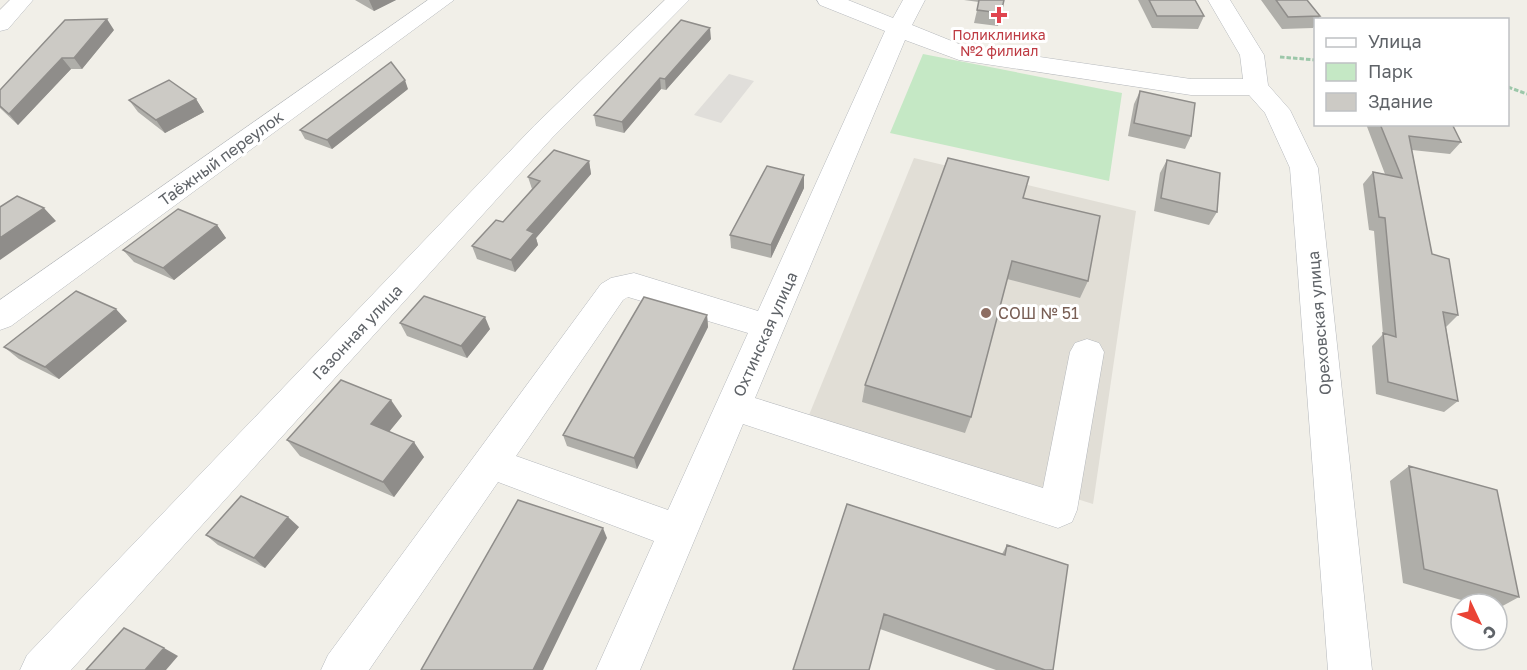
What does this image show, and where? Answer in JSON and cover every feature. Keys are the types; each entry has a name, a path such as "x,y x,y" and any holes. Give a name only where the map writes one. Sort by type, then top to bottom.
{"street":[{"path":"0,24 22,0"},
{"name":"Таёжный переулок","path":"0,316 443,0"},
{"name":"Газонная улица","path":"42,670 543,132 678,0"},
{"path":"828,0 907,14 959,53 1191,87 1256,87 1252,55 1219,0"},
{"name":"Охтинская улица","path":"618,670 907,14"},
{"name":"Ореховская улица","path":"1256,87 1277,110 1304,168 1350,670"},
{"path":"343,670 612,292 622,286 634,285 768,327"},
{"path":"734,406 1058,510 1087,352"},
{"path":"490,463 679,532"}],"path":[{"path":"1252,55 1314,60"},
{"path":"1509,87 1527,94"}],"shaded area":[{"path":"729,74 754,81 721,123 694,115"},
{"name":"СОШ № 51","path":"914,158 1136,211 1093,504 809,415"}],"green space":[{"path":"923,54 1122,93 1109,181 890,133"}],"building":[{"path":"979,0 1004,0 1001,13 977,10"},
{"path":"1149,0 1195,0 1204,16 1157,16"},
{"path":"1276,0 1307,0 1320,16 1288,17"},
{"path":"107,19 74,58 62,58 9,114 0,106 0,90 65,20"},
{"path":"681,20 710,28 665,79 660,78 622,122 594,115"},
{"path":"391,62 405,80 327,140 300,130"},
{"path":"169,80 196,99 156,120 129,100"},
{"path":"1140,91 1195,103 1191,136 1134,123"},
{"path":"1381,126 1453,126 1461,142 1409,136 1432,254 1449,259 1458,315 1443,312 1458,401 1388,382 1383,333 1396,337 1385,218 1379,217 1373,172 1402,178"},
{"path":"554,150 589,161 527,230 534,233 511,260 472,246 496,220 503,222 540,181 528,177"},
{"path":"948,158 1029,177 1023,198 1100,216 1088,281 1012,261 971,417 865,385"},
{"path":"1167,160 1220,173 1217,212 1161,198"},
{"path":"767,166 804,175 771,245 730,235"},
{"path":"17,196 44,208 0,238 0,207"},
{"path":"178,209 217,225 163,268 123,250"},
{"path":"76,291 116,309 45,367 4,347"},
{"path":"424,296 485,317 461,346 400,323"},
{"path":"644,297 707,315 634,458 563,435"},
{"path":"341,380 391,400 371,424 414,442 383,482 287,440"},
{"path":"1409,466 1497,490 1519,597 1509,594 1509,592 1502,592 1424,569"},
{"path":"241,496 288,517 254,558 206,535"},
{"path":"518,500 603,528 533,670 421,670"},
{"path":"847,504 1005,555 1007,545 1068,565 1053,670 1045,670 884,614 869,670 793,670"},
{"path":"124,628 164,648 145,670 86,670"}],"place":[{"name":"Поликлиника №2 филиал","path":"999,15"},
{"name":"СОШ № 51","path":"986,313"}]}
